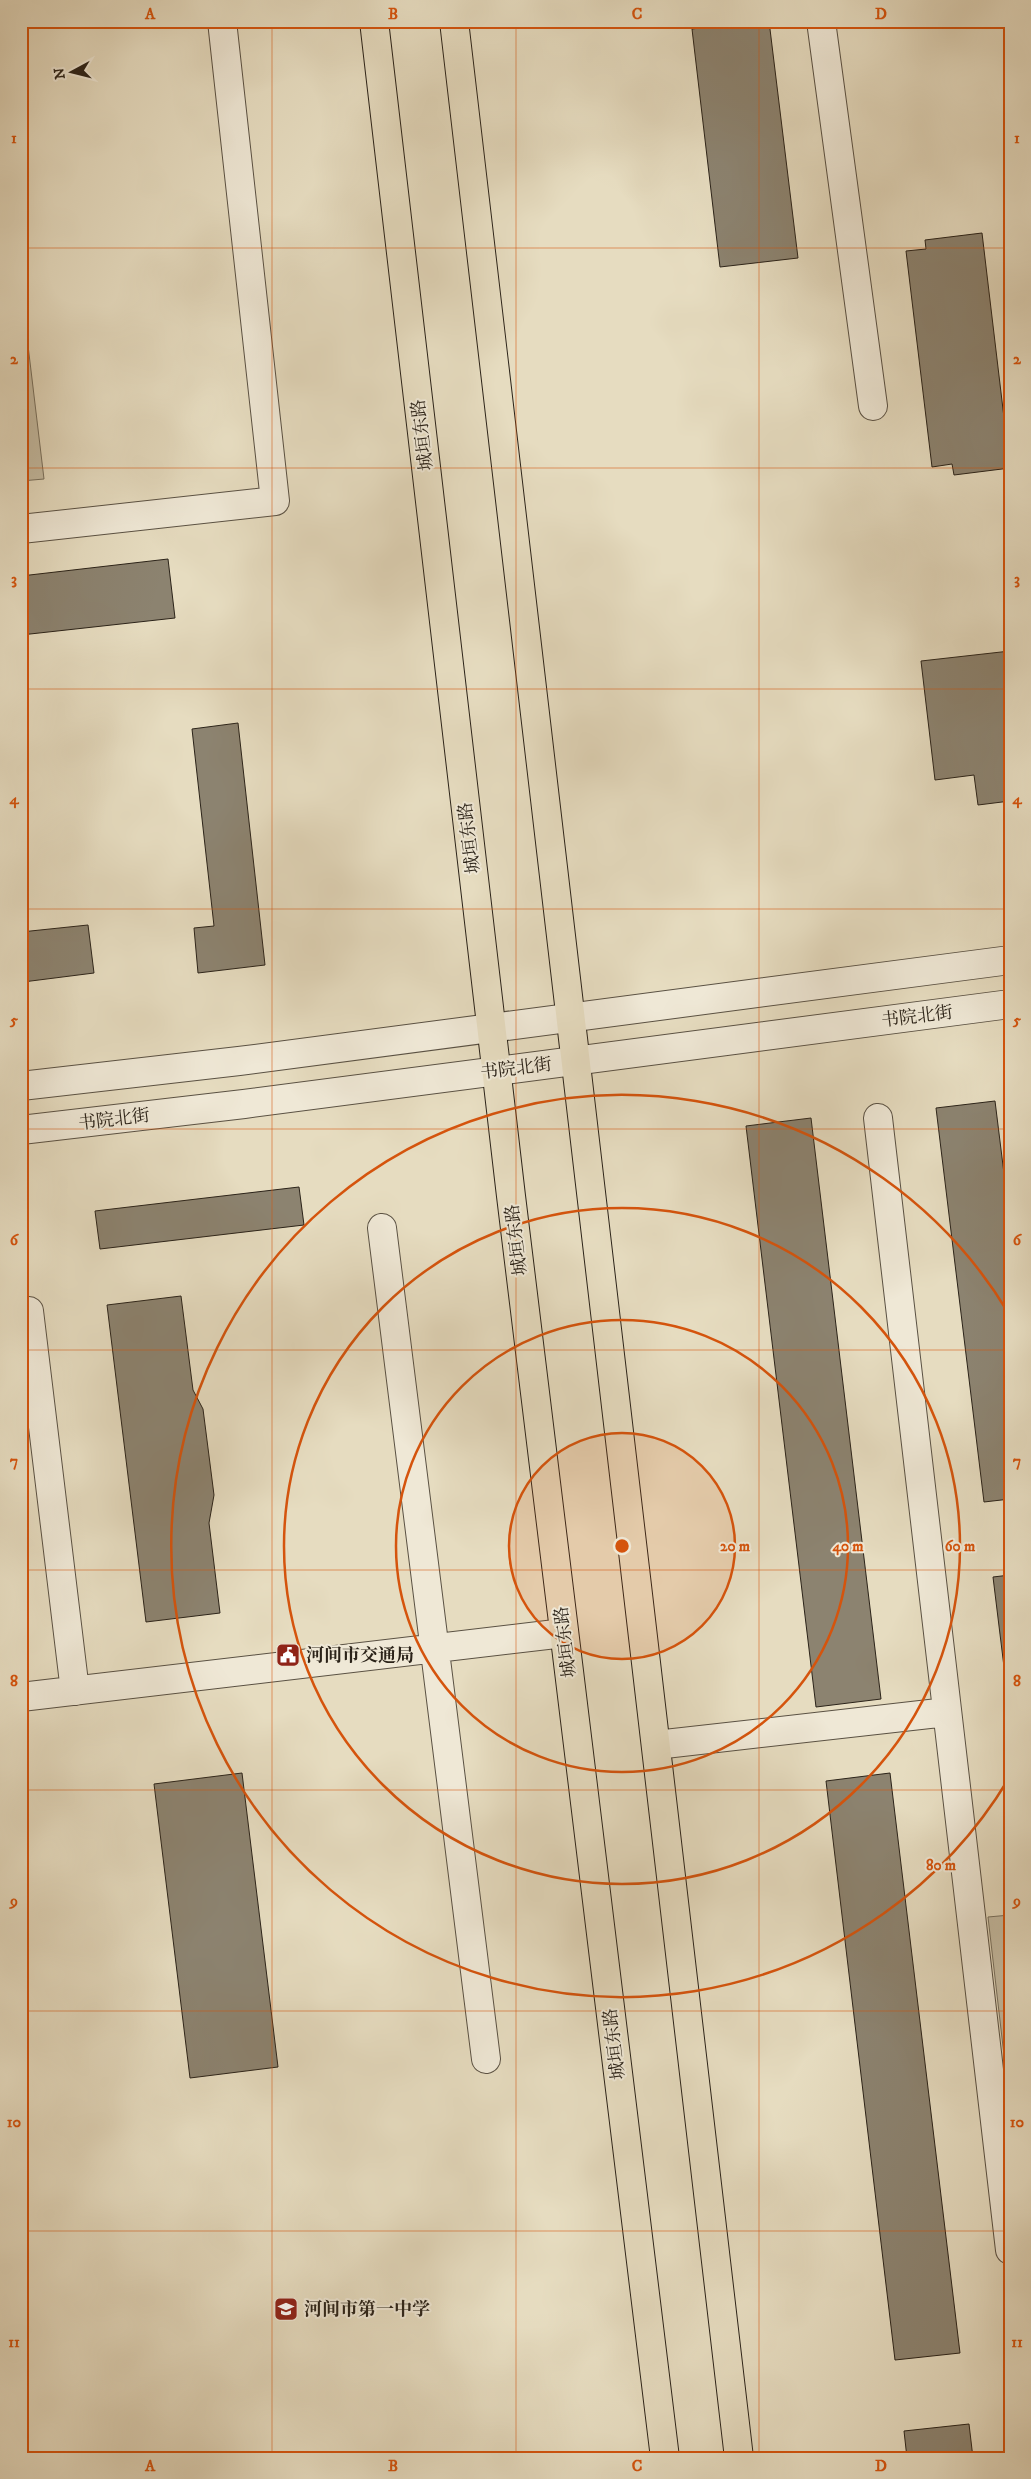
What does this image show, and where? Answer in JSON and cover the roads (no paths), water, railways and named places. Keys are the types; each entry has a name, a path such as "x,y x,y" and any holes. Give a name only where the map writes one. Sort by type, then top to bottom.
{"main road":[{"name":"城垣东路","path":"374,21 496,1071 665,2458"},
{"path":"454,21 739,2458"}],"street":[{"path":"21,529 275,501 222,21"},
{"path":"822,21 873,406"},
{"path":"21,1086 571,1018 1010,960"},
{"name":"书院北街","path":"21,1130 496,1071 1010,1004"},
{"path":"878,1118 1010,2250"},
{"path":"382,1228 486,2059"},
{"path":"28,1311 75,1691"},
{"path":"21,1698 564,1633"},
{"path":"656,1745 947,1712"}],"place":[{"name":"河间市交通局","path":"288,1655"},
{"name":"河间市第一中学","path":"286,2309"}]}
